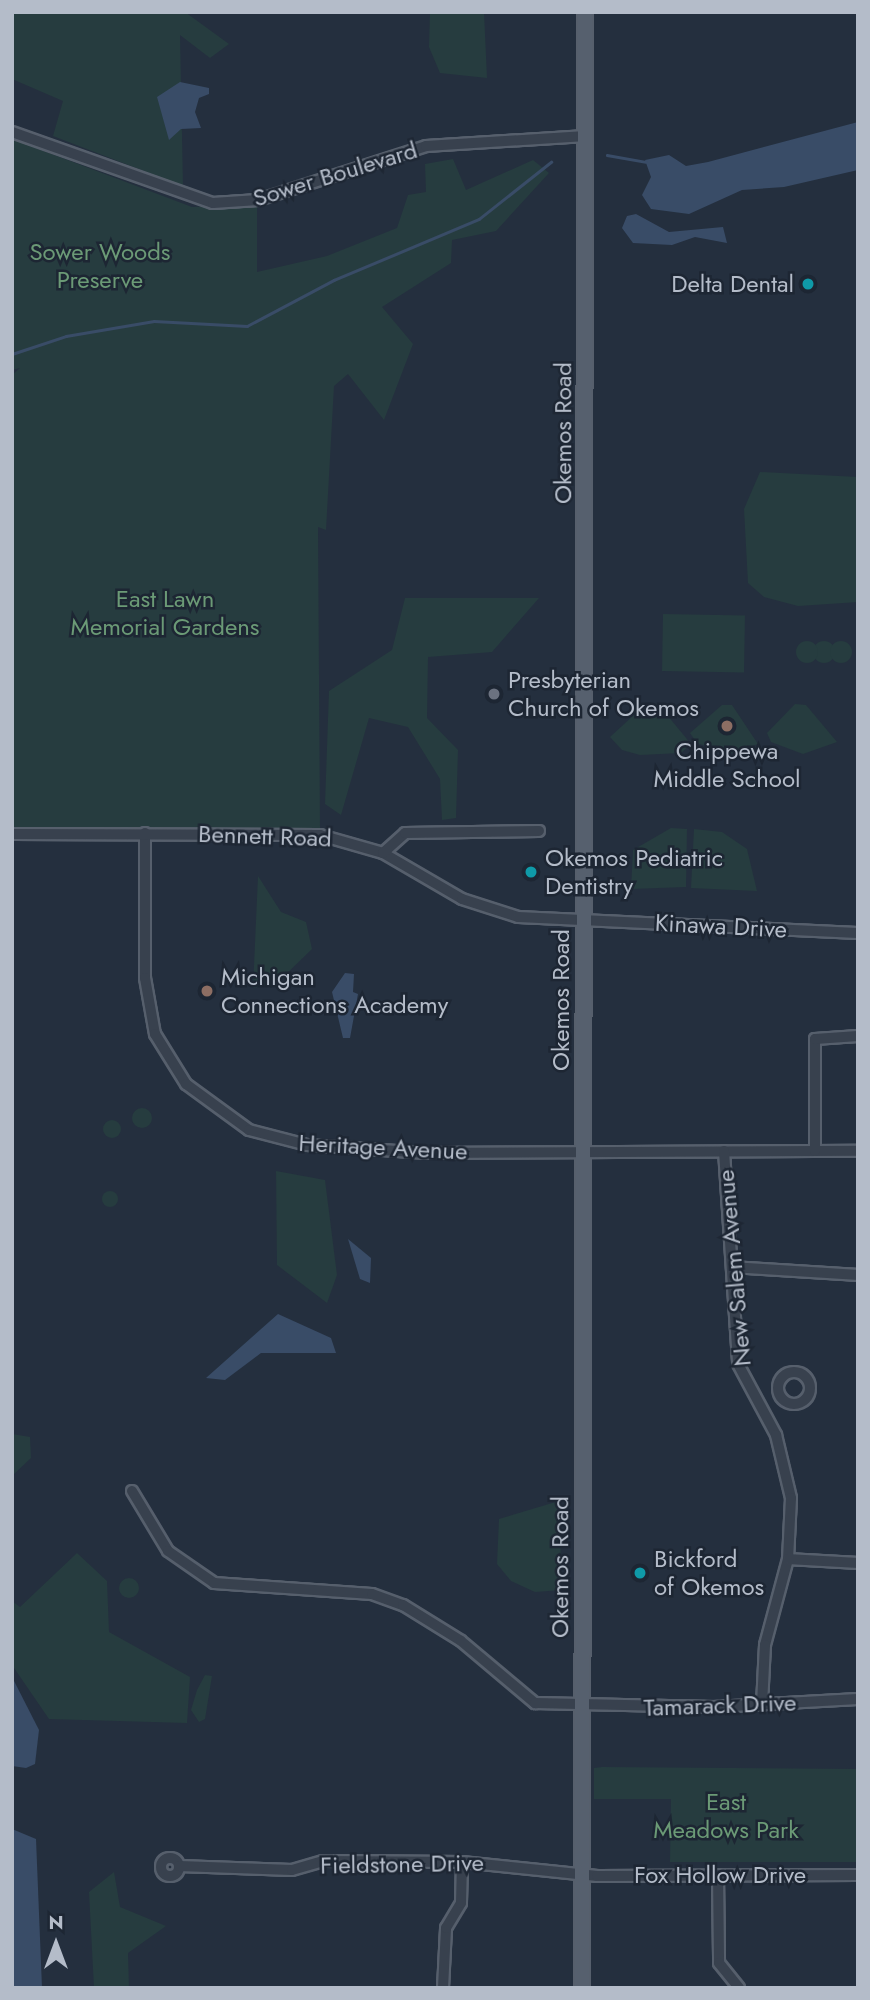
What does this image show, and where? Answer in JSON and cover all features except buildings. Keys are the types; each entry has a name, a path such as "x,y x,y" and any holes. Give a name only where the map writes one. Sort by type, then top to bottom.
{"main road":[{"name":"Okemos Road","path":"582,1988 585,12"}],"street":[{"name":"Sower Boulevard","path":"12,132 213,203 258,200 426,146 586,136"},
{"path":"383,853 401,834 539,831"},
{"name":"Heritage Avenue","path":"145,833 148,1007 172,1065 205,1102 249,1130 307,1145 427,1153 858,1151"},
{"name":"Bennett Road","path":"12,834 306,834 383,853 483,908 584,922"},
{"name":"Kinawa Drive","path":"584,922 858,933"},
{"path":"815,1151 815,1040 858,1036"},
{"name":"New Salem Avenue","path":"724,1151 738,1364 760,1405 788,1470 788,1559 765,1645 762,1705"},
{"path":"732,1267 858,1275"},
{"path":"760,1405 781,1397"},
{"name":"Tamarack Drive","path":"132,1491 168,1551 214,1583 388,1599 461,1641 535,1703 582,1707 762,1705 858,1699"},
{"path":"788,1559 858,1563"},
{"name":"Fieldstone Drive","path":"179,1866 292,1870 323,1861 462,1862 582,1875"},
{"path":"443,1988 446,1928 461,1903 462,1862"},
{"name":"Fox Hollow Drive","path":"582,1875 858,1875"},
{"path":"718,1875 719,1963 739,1988"}],"green space":[{"name":"Sower Woods Preserve","path":"12,12 185,12 229,44 210,58 180,35 183,186 53,136 63,101 12,79"},
{"path":"430,12 484,12 487,78 440,73 429,47"},
{"name":"East Lawn Memorial Gardens","path":"12,139 192,207 257,205 257,272 327,256 397,228 408,195 426,192 425,164 453,159 466,190 533,160 549,173 496,231 452,240 451,263 382,307 413,344 384,420 348,374 334,386 326,530 318,527 320,829 12,828 12,375 20,368 12,370"},
{"path":"760,472 858,477 858,602 798,606 764,597 748,583 744,509"},
{"path":"405,598 539,598 492,652 428,657 427,718 458,750 456,818 442,820 440,779 408,727 369,718 341,815 325,804 329,691 392,650"},
{"path":"663,614 745,615 744,672 662,671"},
{"path":"807,641 815,644 818,652 815,660 807,663 799,660 796,652 799,644"},
{"path":"824,641 832,644 835,652 832,660 824,663 816,660 813,652 816,644"},
{"path":"841,641 849,644 852,652 849,660 841,663 833,660 830,652 833,644"},
{"path":"647,703 658,704 691,744 681,753 640,755 622,750 610,737"},
{"path":"795,704 806,705 837,742 803,754 771,742 767,733"},
{"path":"722,705 732,705 758,744 729,754 697,743 690,733"},
{"path":"671,828 687,829 686,887 631,889 633,850"},
{"path":"694,829 722,832 747,849 757,891 691,888"},
{"path":"258,876 281,912 306,922 312,949 276,984 253,988"},
{"path":"142,1108 149,1111 152,1118 149,1125 142,1128 135,1125 132,1118 135,1111"},
{"path":"112,1120 118,1123 121,1129 118,1135 112,1138 106,1135 103,1129 106,1123"},
{"path":"276,1171 325,1180 337,1275 327,1303 277,1265"},
{"path":"110,1191 116,1193 116,1205 110,1207 104,1205 102,1199 104,1193"},
{"path":"12,1434 30,1437 31,1458 12,1476"},
{"path":"559,1501 562,1590 535,1592 511,1581 497,1564 499,1519"},
{"path":"77,1553 107,1581 109,1632 190,1677 187,1723 49,1719 12,1665 12,1601 20,1607"},
{"path":"129,1578 136,1581 139,1588 136,1595 129,1598 122,1595 119,1588 122,1581"},
{"path":"205,1675 212,1676 205,1719 199,1722 191,1710"},
{"name":"East Meadows Park","path":"594,1768 858,1769 858,1862 670,1862 671,1799 594,1799"},
{"path":"114,1872 120,1907 166,1926 128,1953 129,1988 94,1988 89,1892"}],"water":[{"path":"180,82 209,88 209,94 199,98 195,112 201,128 181,129 169,140 157,97"},
{"path":"858,122 858,170 784,187 742,190 689,214 651,209 642,195 651,177 645,160 669,155 686,166"},
{"path":"636,214 669,232 723,227 727,243 695,237 672,245 633,243 622,228 627,216"},
{"path":"345,973 354,974 353,992 358,994 350,1038 343,1038 332,992"},
{"path":"348,1239 371,1258 370,1283 360,1279"},
{"path":"278,1314 331,1338 336,1353 261,1353 225,1380 206,1378"},
{"path":"12,1677 39,1730 35,1764 26,1768 12,1766"},
{"path":"12,1829 36,1839 42,1988 12,1988"}],"waterway":[{"path":"607,155 645,162"},
{"path":"12,354 66,336 154,321 247,326 334,280 479,219 551,162"}],"place":[{"name":"Delta Dental","path":"808,284"},
{"name":"Presbyterian Church of Okemos","path":"494,694"},
{"name":"Chippewa Middle School","path":"727,726"},
{"name":"Okemos Pediatric Dentistry","path":"531,872"},
{"name":"Michigan Connections Academy","path":"207,991"},
{"name":"Bickford of Okemos","path":"640,1573"}]}
